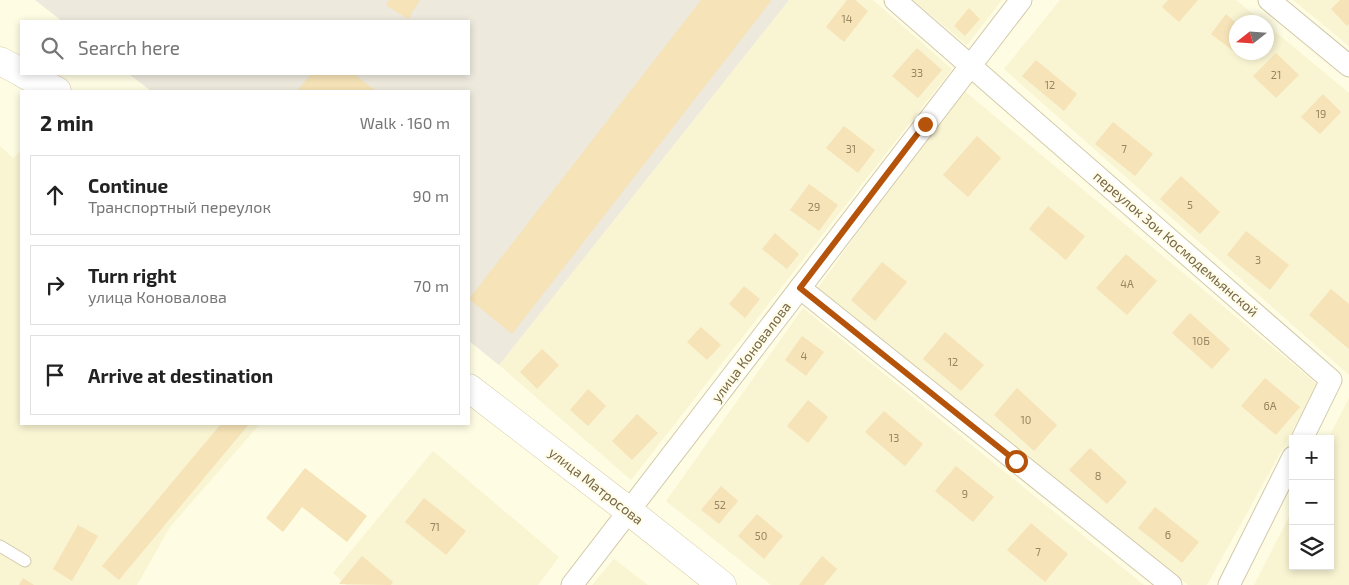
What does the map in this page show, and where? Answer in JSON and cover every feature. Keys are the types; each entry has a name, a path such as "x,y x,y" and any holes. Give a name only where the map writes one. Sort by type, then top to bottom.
{"main road":[{"path":"0,61 20,72"},
{"path":"26,75 55,90"},
{"name":"улица Матросова","path":"470,389 722,585"}],"street":[{"path":"894,0 971,65"},
{"name":"улица Коновалова","path":"572,585 1021,0"},
{"path":"1269,0 1349,66"},
{"name":"переулок Зои Космодемьянской","path":"971,65 1332,380 1304,435"},
{"path":"800,288 1171,585"},
{"path":"1229,585 1289,465"}],"lane":[{"path":"0,546 25,561"}],"shaded area":[{"path":"35,0 789,0 499,365 470,342 470,90 150,90 130,75 470,75 470,20 61,20"},
{"name":"31","path":"789,0 873,0 952,69 631,480 499,365"},
{"path":"913,0 1002,0 967,45"},
{"path":"1060,0 1236,0 1254,15 1229,15 1229,60 1274,60 1274,31 1349,93 1349,375 1004,69"},
{"path":"1293,0 1349,0 1349,46"},
{"path":"961,88 1318,385 1207,585 1188,585 818,288"},
{"path":"0,146 13,158 20,152 20,425 259,425 170,527 137,585 0,585"},
{"path":"803,308 1144,585 771,585 666,501"},
{"path":"1349,398 1349,585 1254,585 1289,517 1289,570 1334,570 1334,435 1330,435"},
{"path":"433,451 559,557 538,585 346,585 333,573"},
{"path":"614,559 648,585 592,585"}],"building":[{"path":"389,0 420,0 408,19 386,5"},
{"path":"701,0 772,0 512,334 470,300"},
{"path":"847,0 855,0 868,11 844,42 826,27"},
{"path":"1168,0 1198,0 1179,22 1162,7"},
{"path":"1340,0 1349,0 1349,24 1347,26 1331,9"},
{"path":"969,8 980,19 965,36 954,26"},
{"path":"1226,14 1229,17 1229,48 1211,34"},
{"path":"917,48 942,70 918,98 892,76"},
{"path":"1276,53 1299,75 1276,98 1253,76 1269,60 1274,60"},
{"path":"1036,60 1077,94 1064,111 1022,76"},
{"path":"310,75 355,75 375,90 298,90"},
{"path":"1323,94 1341,112 1320,134 1301,117"},
{"path":"1113,122 1153,154 1135,176 1095,144"},
{"path":"844,126 875,150 858,173 826,148"},
{"path":"977,136 1001,158 968,197 943,175"},
{"path":"1181,176 1220,212 1200,234 1160,199"},
{"path":"809,184 838,205 819,231 790,210"},
{"path":"1048,206 1085,236 1066,260 1029,229"},
{"path":"1246,231 1289,265 1270,290 1227,255"},
{"path":"775,233 799,254 787,269 762,249"},
{"path":"1126,254 1157,281 1127,315 1096,288"},
{"path":"882,262 907,282 875,321 851,300"},
{"path":"744,286 760,299 745,318 729,304"},
{"path":"1331,289 1349,304 1349,349 1309,315"},
{"path":"1190,313 1230,349 1212,369 1172,333"},
{"path":"701,327 721,345 707,360 687,342"},
{"path":"945,332 984,365 961,391 923,359"},
{"path":"802,336 824,352 806,376 785,360"},
{"path":"542,349 559,365 537,389 520,372"},
{"path":"1265,378 1300,407 1276,435 1241,406"},
{"path":"1017,388 1057,425 1034,451 994,415"},
{"path":"588,389 606,406 588,426 570,410"},
{"path":"808,400 828,417 808,443 787,426"},
{"path":"884,411 923,444 905,466 865,432"},
{"path":"637,414 658,433 632,460 612,441"},
{"path":"220,425 248,425 119,580 102,566"},
{"path":"1090,448 1127,482 1107,504 1069,470"},
{"path":"956,466 994,497 973,522 935,491"},
{"path":"305,468 367,516 347,542 302,507 283,532 266,518"},
{"path":"721,486 738,501 719,524 701,510"},
{"path":"424,498 466,531 446,555 405,522"},
{"path":"1155,507 1199,542 1182,563 1138,528"},
{"path":"757,514 783,536 764,559 738,536"},
{"path":"1031,523 1068,554 1045,582 1007,550"},
{"path":"78,525 98,536 72,581 53,569"},
{"path":"362,556 393,582 391,585 339,584"},
{"path":"822,556 837,569 824,585 799,585"},
{"path":"23,578 34,585 19,585"}],"route":[{"path":"925,124 800,288 1016,461"}]}
